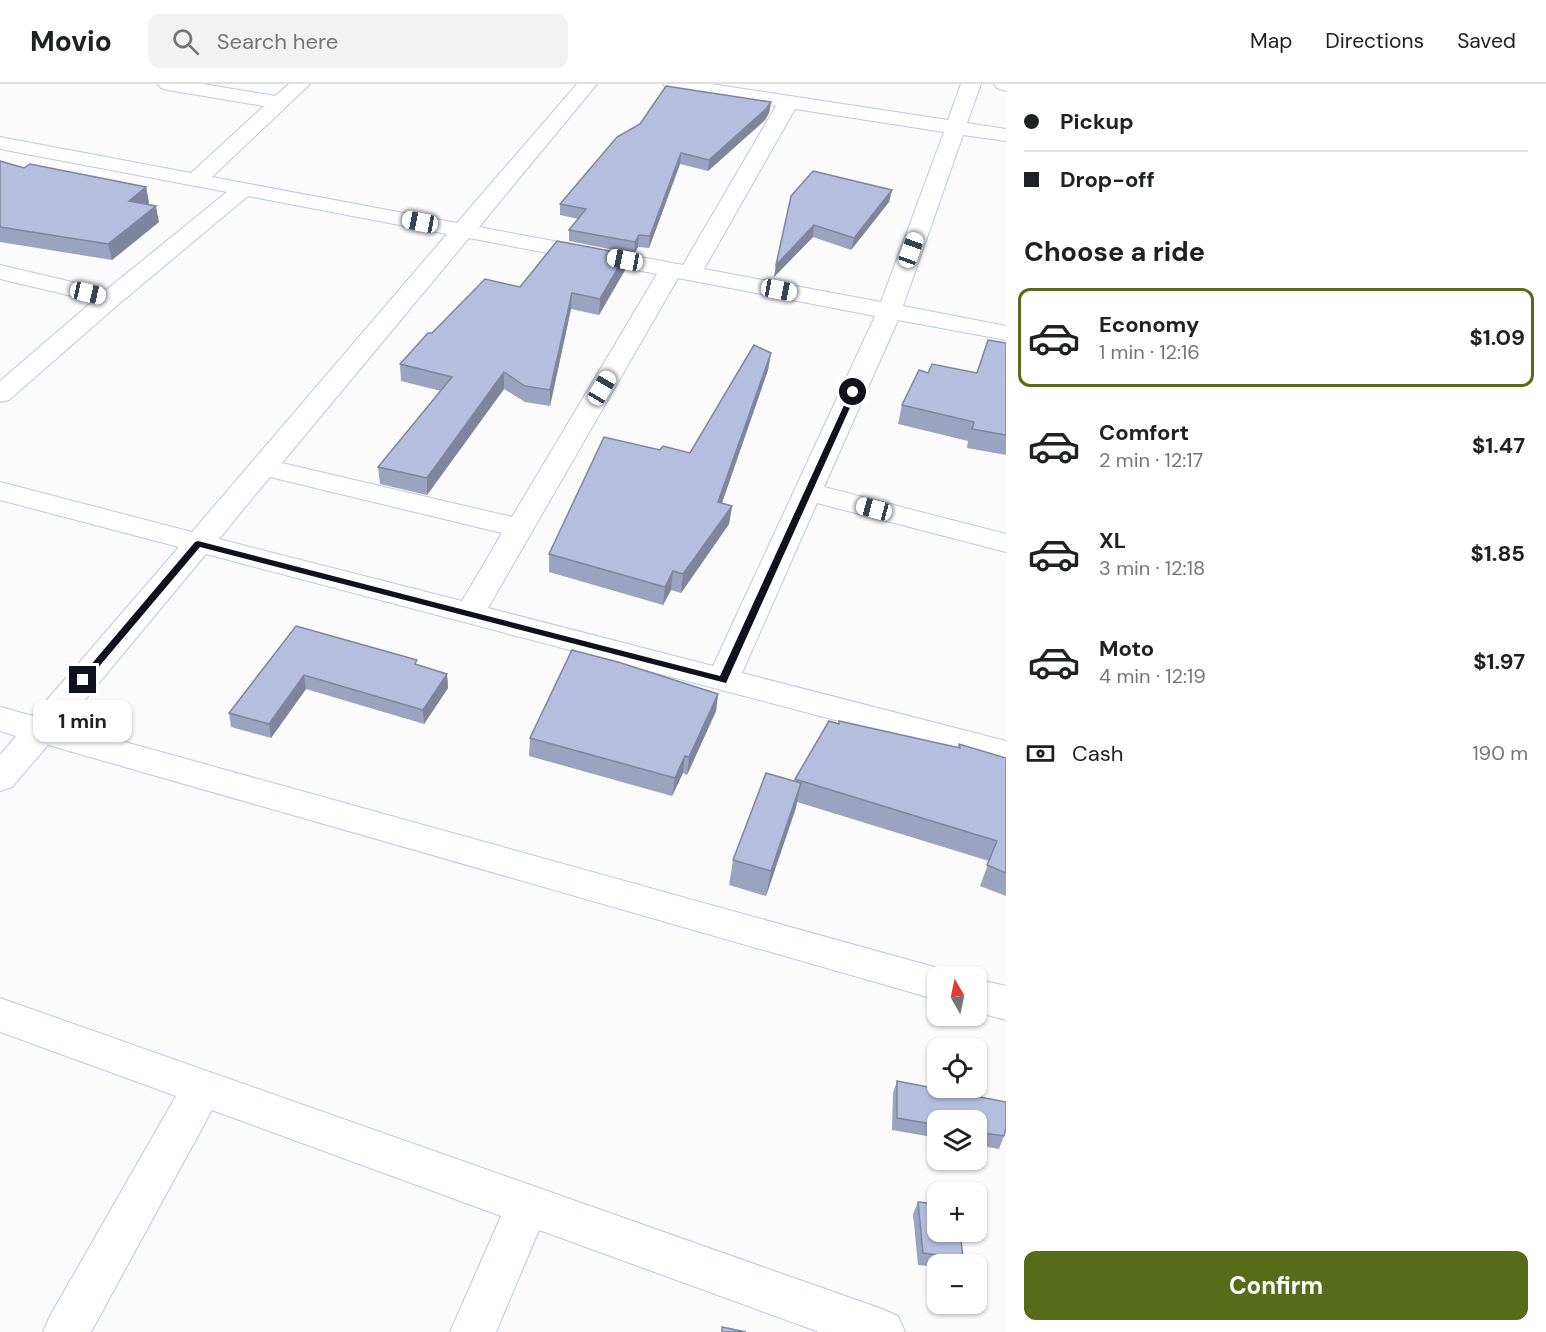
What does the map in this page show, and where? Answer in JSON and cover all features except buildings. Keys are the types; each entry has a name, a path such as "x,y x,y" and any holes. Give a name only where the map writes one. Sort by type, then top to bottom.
{"street":[{"path":"168,84 280,103"},
{"path":"196,180 300,84"},
{"path":"0,778 587,84"},
{"path":"673,84 1006,135"},
{"path":"723,680 889,312 970,84"},
{"path":"470,613 520,528 788,103"},
{"path":"0,143 1006,333"},
{"path":"0,394 111,298 244,189"},
{"path":"0,272 111,298"},
{"path":"262,467 520,528"},
{"path":"0,492 1006,753"},
{"path":"808,492 1006,543"},
{"path":"0,718 927,981"},
{"path":"987,998 1006,1003"},
{"path":"0,1015 882,1332"},
{"path":"66,1332 203,1088"},
{"path":"473,1332 528,1205"}],"route":[{"path":"83,680 198,544 723,680 853,392"}]}
